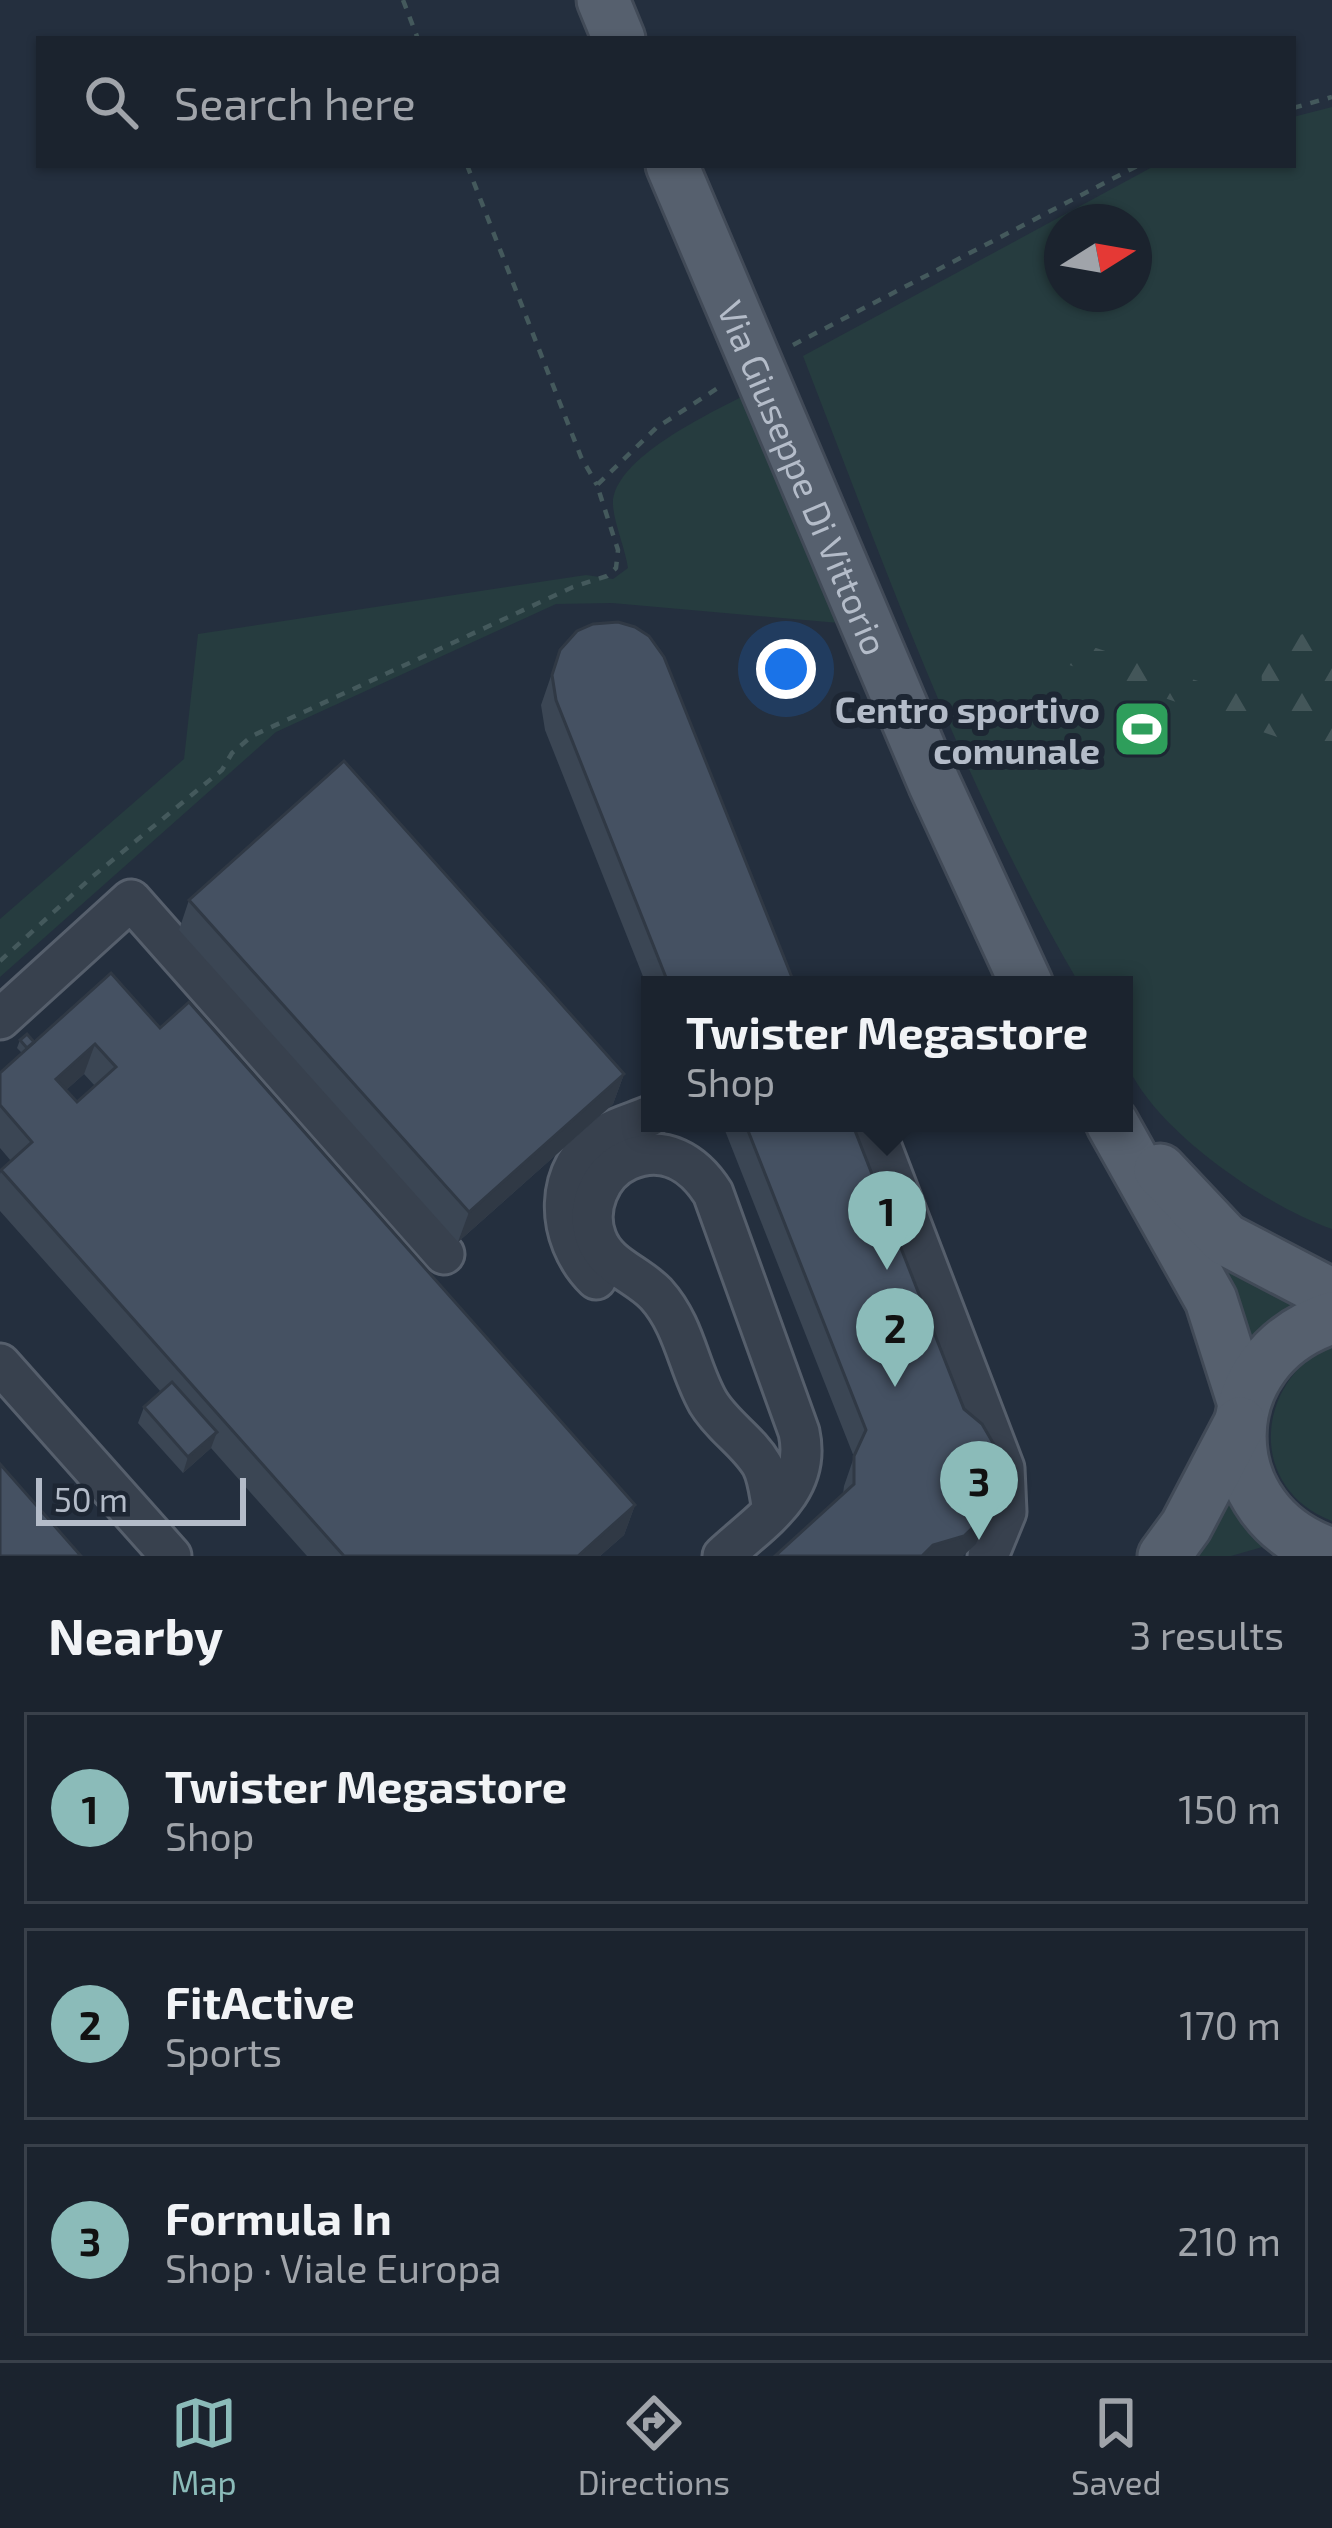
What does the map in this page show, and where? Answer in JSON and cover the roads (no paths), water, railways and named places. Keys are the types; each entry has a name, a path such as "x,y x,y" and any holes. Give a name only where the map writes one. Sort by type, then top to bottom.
{"main road":[{"path":"603,0 618,36"},
{"name":"Via Giuseppe Di Vittorio","path":"673,168 934,783 1024,976"},
{"path":"1119,1132 1211,1300 1242,1413 1244,1467 1262,1507 1306,1552"},
{"path":"1123,1132 1225,1239 1332,1295"},
{"path":"1164,1556 1186,1526 1257,1372 1280,1346 1308,1326 1332,1318"}],"lane":[{"path":"0,1019 131,900 444,1254"},
{"path":"641,1120 604,1135 584,1153 570,1176 564,1203 566,1230 575,1256 592,1277 614,1292 671,1315"},
{"path":"875,1132 1004,1468 1006,1512 988,1556"},
{"path":"724,1556 773,1510 796,1483 803,1449 713,1193 684,1161 664,1154 642,1155 622,1163 606,1177 595,1197 596,1240 608,1258 654,1292 671,1315 708,1402 765,1469 773,1510"},
{"path":"0,1364 171,1556"}],"place":[{"name":"Centro sportivo comunale","path":"1142,729"},
{"name":"Twister Megastore","path":"887,1270"},
{"name":"FitActive","path":"895,1387"},
{"name":"Formula In","path":"979,1540"}]}
